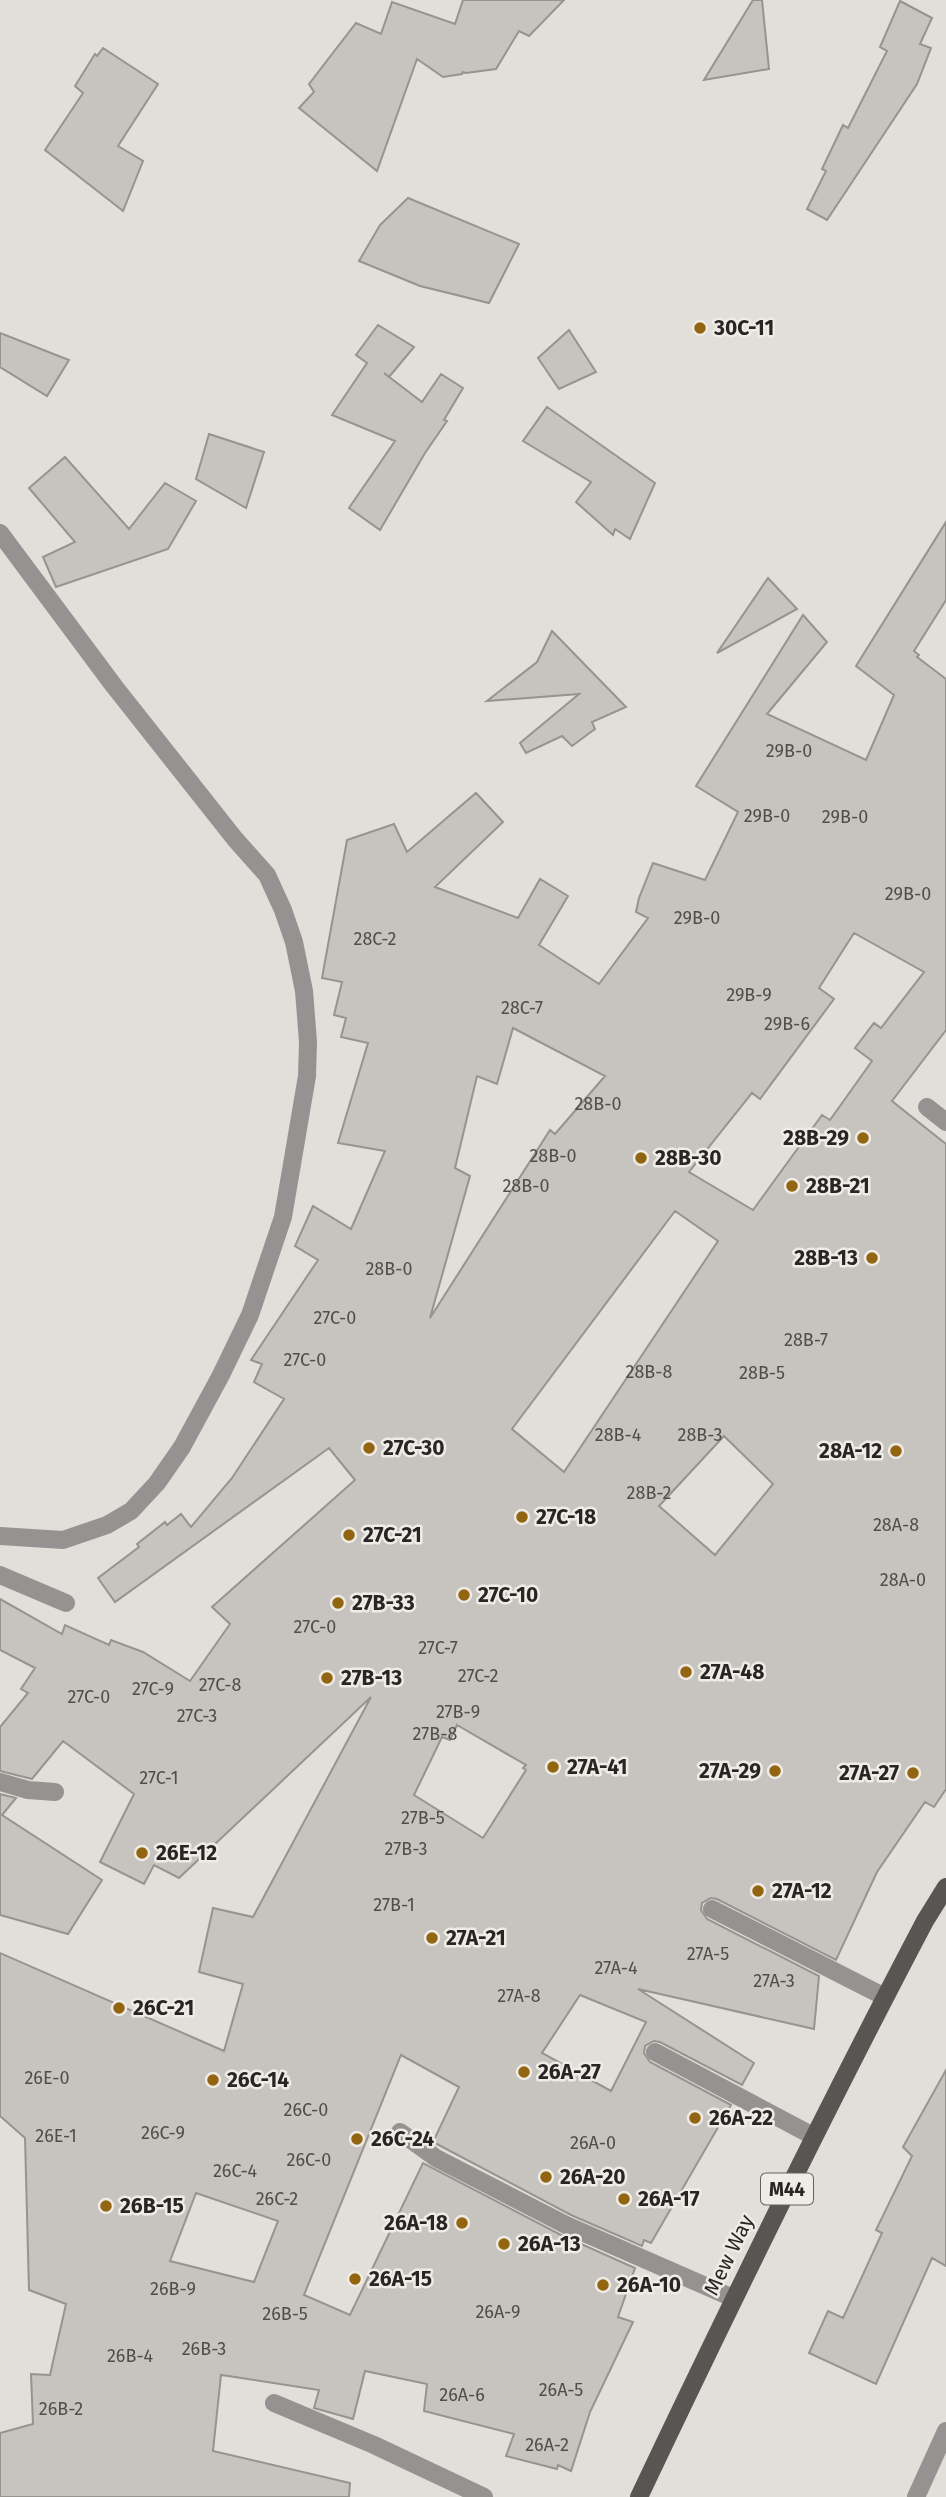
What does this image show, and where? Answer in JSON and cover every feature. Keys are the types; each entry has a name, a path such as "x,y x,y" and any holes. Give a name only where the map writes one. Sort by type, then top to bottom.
{"main road":[{"name":"Mew Way","path":"639,2497 813,2136 925,1921 946,1887"}],"street":[{"path":"0,533 114,686 235,839 267,875 294,942 304,991 307,1042 307,1076 283,1217 250,1315 182,1447 157,1483 131,1511 107,1525 63,1539 0,1536"},
{"path":"926,1107 946,1122"},
{"path":"0,1575 66,1603"},
{"path":"0,1782 28,1790 55,1793"},
{"path":"712,1909 885,1997"},
{"path":"654,2052 813,2136"},
{"path":"400,2132 436,2158 566,2225 733,2298"},
{"path":"274,2403 374,2445 484,2497"},
{"path":"915,2497 946,2431"}],"building":[{"path":"463,0 564,0 529,36 519,31 496,69 443,77 417,59 377,171 299,108 314,92 309,84 356,23 381,34 392,2 455,24"},
{"path":"753,0 762,0 769,69 704,80"},
{"path":"900,1 932,18 920,44 931,48 917,84 827,220 807,209 826,171 822,169 843,125 848,128 887,51 880,47"},
{"path":"103,48 158,84 118,146 143,161 123,211 45,150 83,93 75,86 95,54 97,56"},
{"path":"408,198 519,244 489,303 420,286 359,261 380,225"},
{"path":"378,325 414,347 389,377 422,402 441,374 463,388 444,420 447,421 380,530 349,508 395,441 332,415 367,363 356,355"},
{"path":"569,330 596,372 559,389 538,358"},
{"path":"0,333 69,360 47,396 0,367"},
{"path":"547,407 655,483 630,539 615,529 613,535 576,502 591,482 523,441"},
{"path":"209,434 264,452 246,508 196,479"},
{"path":"65,457 129,529 165,483 196,501 168,549 56,587 43,557 75,542 29,488"},
{"path":"946,522 946,600 914,651 919,655 917,657 946,679 946,1030 892,1101 946,1144 946,1789 934,1807 925,1802 877,1872 836,1960 717,1899 711,1898 702,1903 701,1910 707,1919 819,1976 814,2029 638,1989 754,2063 742,2085 660,2042 654,2041 645,2046 644,2053 650,2062 731,2105 651,2243 644,2240 642,2246 571,2215 433,2142 459,2087 401,2055 304,2295 350,2315 423,2163 561,2235 635,2268 618,2317 633,2322 590,2412 571,2471 558,2465 557,2469 506,2456 514,2434 424,2411 427,2384 365,2371 353,2419 314,2408 319,2390 221,2375 213,2451 350,2483 349,2497 0,2497 0,2433 33,2424 31,2374 50,2375 66,2304 29,2290 25,2138 0,2116 0,1953 224,2051 243,1984 199,1972 213,1908 253,1917 371,1697 179,1878 154,1865 144,1884 100,1862 134,1794 63,1741 32,1779 0,1771 0,1727 28,1693 21,1689 35,1668 0,1650 0,1599 62,1634 65,1625 109,1645 111,1640 143,1652 190,1681 230,1624 212,1607 355,1480 329,1448 115,1602 98,1578 139,1547 137,1544 165,1522 167,1525 181,1514 191,1527 232,1478 284,1399 254,1382 262,1364 251,1360 318,1260 295,1246 313,1206 351,1229 385,1151 338,1143 368,1043 341,1037 346,1018 334,1015 342,982 322,978 347,840 394,824 407,852 476,793 503,822 435,887 518,918 540,879 568,896 539,945 599,984 648,918 636,912 653,863 705,880 738,812 696,786 803,615 827,642 767,714 866,760 894,695 856,666","holes":["854,933 924,972 881,1028 874,1023 855,1048 872,1061 830,1120 822,1115 753,1210 689,1172 752,1093 760,1099 834,999 819,988","513,1028 605,1076 555,1134 550,1130 430,1318 470,1176 455,1168 477,1076 497,1084","675,1211 718,1241 564,1472 512,1429","724,1436 773,1484 715,1555 659,1506","457,1725 526,1765 523,1768 526,1770 483,1838 414,1795 442,1737 450,1740","580,1995 646,2022 611,2091 542,2053","196,2193 278,2221 254,2282 170,2261"]},
{"path":"768,578 797,609 717,653"},
{"path":"552,631 626,707 592,722 595,729 572,746 562,736 526,753 520,743 579,694 487,701 537,662"},
{"path":"0,1794 16,1798 2,1815 102,1880 68,1934 0,1915"},
{"path":"946,2070 946,2266 932,2258 876,2384 809,2353 828,2311 843,2318 882,2233 876,2230 912,2156 903,2147"}],"place":[{"name":"30C-11","path":"700,328"},
{"name":"28B-29","path":"863,1138"},
{"name":"28B-30","path":"641,1158"},
{"name":"28B-21","path":"792,1186"},
{"name":"28B-13","path":"872,1258"},
{"name":"27C-30","path":"369,1448"},
{"name":"28A-12","path":"896,1451"},
{"name":"27C-18","path":"522,1517"},
{"name":"27C-21","path":"349,1535"},
{"name":"27C-10","path":"464,1595"},
{"name":"27B-33","path":"338,1603"},
{"name":"27A-48","path":"686,1672"},
{"name":"27B-13","path":"327,1678"},
{"name":"27A-41","path":"553,1767"},
{"name":"27A-29","path":"775,1771"},
{"name":"27A-27","path":"913,1773"},
{"name":"26E-12","path":"142,1853"},
{"name":"27A-12","path":"758,1891"},
{"name":"27A-21","path":"432,1938"},
{"name":"26C-21","path":"119,2008"},
{"name":"26A-27","path":"524,2072"},
{"name":"26C-14","path":"213,2080"},
{"name":"26A-22","path":"695,2118"},
{"name":"26C-24","path":"357,2139"},
{"name":"26A-20","path":"546,2177"},
{"name":"26A-17","path":"624,2199"},
{"name":"26B-15","path":"106,2206"},
{"name":"26A-18","path":"462,2223"},
{"name":"26A-13","path":"504,2244"},
{"name":"26A-15","path":"355,2279"},
{"name":"26A-10","path":"603,2285"}]}
